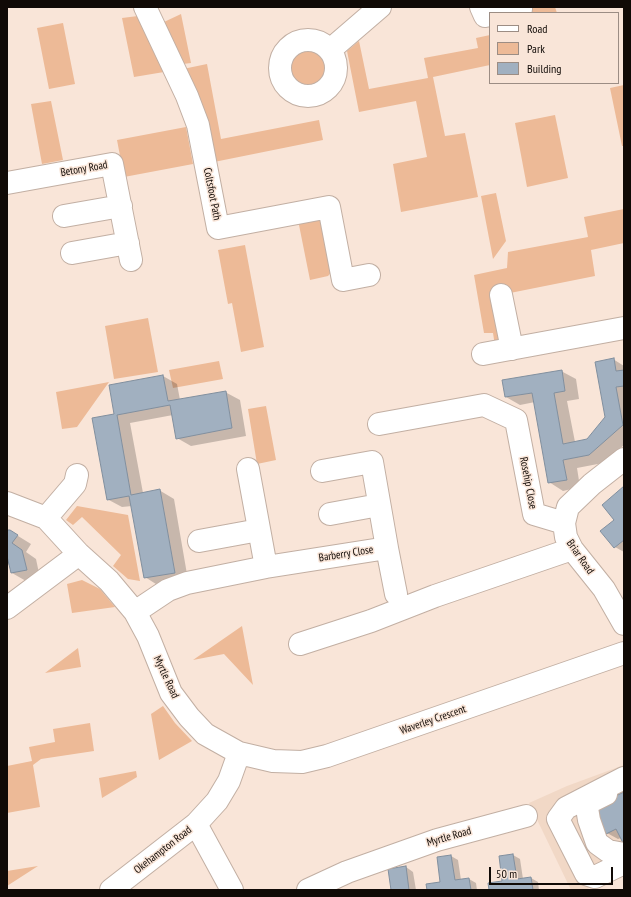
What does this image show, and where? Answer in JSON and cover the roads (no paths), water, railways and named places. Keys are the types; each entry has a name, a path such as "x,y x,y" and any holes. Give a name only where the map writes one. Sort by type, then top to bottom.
{"street":[{"name":"Coltsfoot Path","path":"145,7 187,96 198,125 218,228 329,207 343,280 369,275"},
{"path":"330,50 380,7"},
{"path":"481,7 485,16 489,15"},
{"name":"Betony Road","path":"7,183 112,164 130,251 72,253"},
{"path":"64,216 121,206"},
{"path":"501,295 512,349"},
{"path":"483,354 624,328"},
{"name":"Rosehip Close","path":"379,424 484,405 516,420 534,514 564,523"},
{"path":"564,523 568,507 592,484 624,459"},
{"name":"Barberry Close","path":"135,612 168,590 187,583 266,567 387,548 372,462 322,471"},
{"path":"248,469 266,567"},
{"path":"46,518 75,484 76,475"},
{"name":"Myrtle Road","path":"7,503 46,518 108,581 135,612 148,636 171,693 175,699 205,734 239,753"},
{"path":"330,514 380,505"},
{"name":"Briar Road","path":"564,523 566,537 572,549 604,589 624,624"},
{"path":"199,542 259,530"},
{"path":"387,548 396,594"},
{"path":"300,644 371,621 435,596 572,549"},
{"path":"7,608 53,576 80,554"},
{"name":"Waverley Crescent","path":"239,753 273,761 302,762 327,756 624,653"},
{"path":"232,890 196,824 225,788 239,753"},
{"path":"624,778 566,808 558,818 586,874 595,877 624,862"},
{"path":"624,786 590,802 587,808 597,843 608,852 624,854"},
{"name":"Myrtle Road","path":"308,890 347,872 437,840 526,816"},
{"name":"Okehampton Road","path":"111,890 196,824"},
{"path":"593,831 588,836 588,844 592,853 597,858 604,863 624,862"}]}
